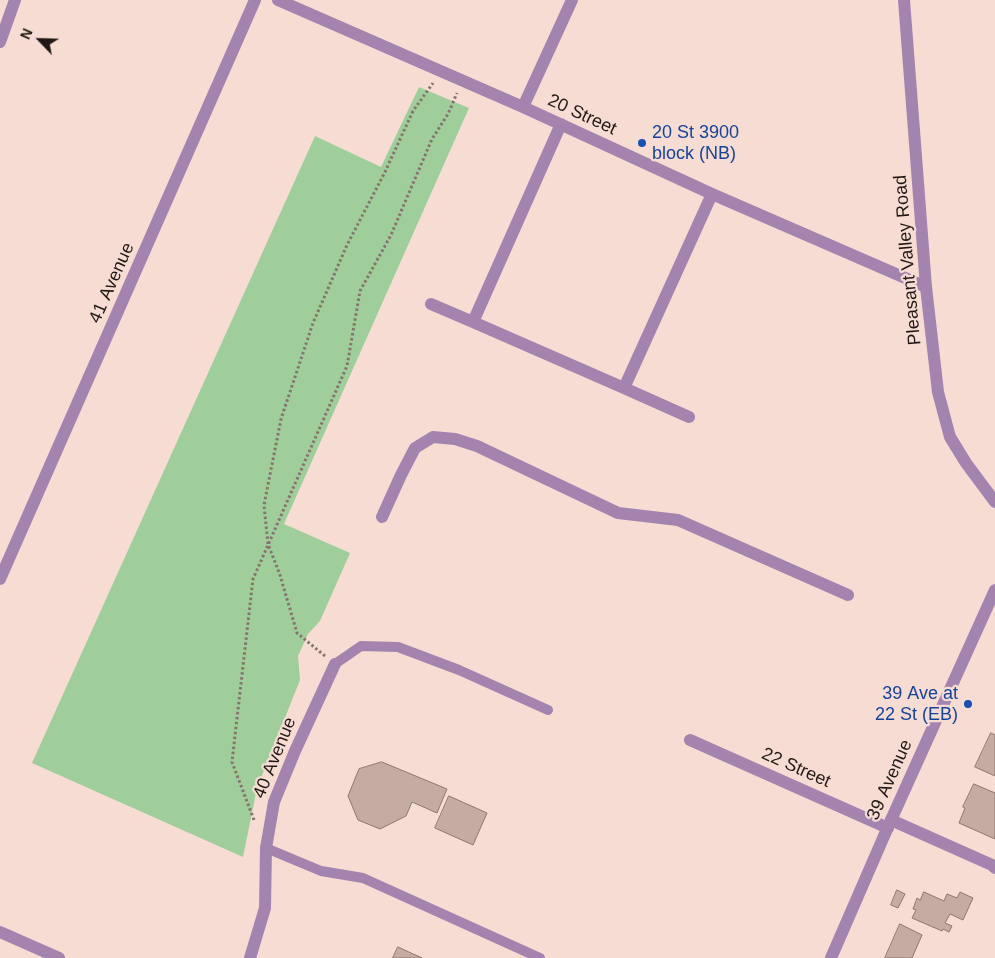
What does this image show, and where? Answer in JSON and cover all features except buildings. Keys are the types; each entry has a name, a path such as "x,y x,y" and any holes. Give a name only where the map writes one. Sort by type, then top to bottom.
{"street":[{"path":"0,42 15,0"},
{"name":"41 Avenue","path":"0,579 255,0"},
{"name":"20 Street","path":"278,0 523,107 712,194 926,287"},
{"path":"523,107 572,0"},
{"name":"Pleasant Valley Road","path":"904,0 926,287 938,392 950,437 966,463 995,502"},
{"path":"473,322 561,124"},
{"path":"624,388 712,194"},
{"path":"431,304 689,417"},
{"path":"382,517 400,475 415,448 433,437 455,439 477,446 618,513 678,520 848,595"},
{"name":"39 Avenue","path":"830,958 995,590"},
{"name":"40 Avenue","path":"250,958 265,908 266,848 274,802 335,664"},
{"name":"22 Street","path":"690,740 992,865 995,868"},
{"path":"0,932 59,958"}],"lane":[{"path":"335,664 360,646 398,647 459,670 548,710"},
{"path":"266,848 321,870 363,878 540,958"}],"path":[{"path":"335,664 297,633 280,575 268,544 264,505 281,418 313,323 347,245 385,172 413,112 441,71"},
{"path":"256,823 232,762 253,579 348,366 360,291 391,235 432,139 448,114 463,81"}],"green space":[{"path":"419,87 469,108 284,524 350,553 320,621 308,634 298,656 300,680 257,788 243,857 32,763 315,136 381,167"}],"place":[{"name":"20 St 3900 block (NB)","path":"642,143"},
{"name":"39 Ave at 22 St (EB)","path":"968,704"}]}
